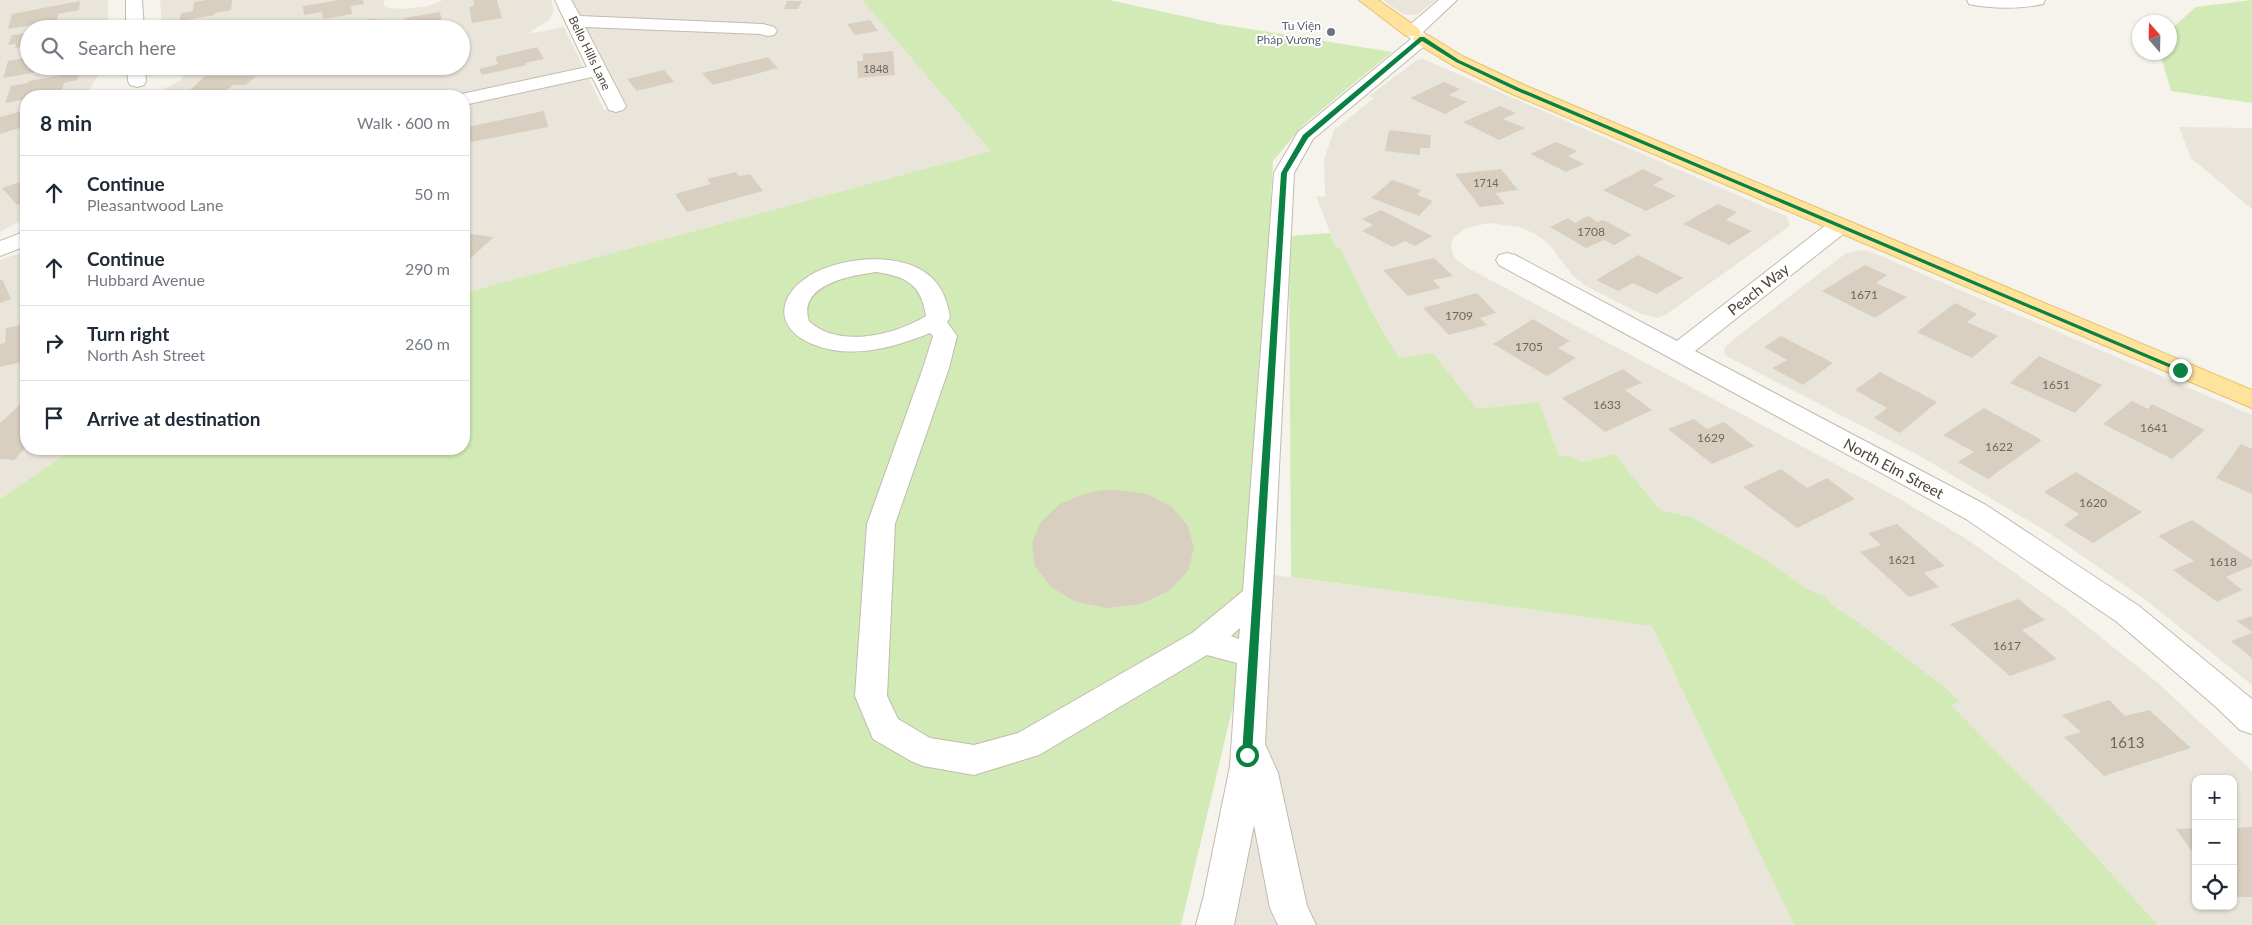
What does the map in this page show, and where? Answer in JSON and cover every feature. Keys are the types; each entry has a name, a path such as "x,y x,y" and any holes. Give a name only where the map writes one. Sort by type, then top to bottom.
{"main road":[{"path":"1367,0 1458,61 1517,89 2252,400"}],"street":[{"path":"134,0 135,20"},
{"name":"Bello Hills Lane","path":"563,0 616,106"},
{"path":"1215,925 1222,899 1247,766 1284,173 1305,136 1417,35 1449,0"},
{"path":"1975,0 2009,2 2037,0"},
{"path":"573,21 763,29 768,31"},
{"path":"470,98 598,70"},
{"name":"Peach Way","path":"1677,353 1839,226"},
{"path":"0,249 20,241"},
{"name":"North Elm Street","path":"1507,260 1976,512 2128,614 2227,696 2252,720"},
{"path":"877,266 900,269 919,277 930,290 937,305 938,318 934,322 928,326 878,343 839,344 824,341 805,331 796,318 797,302 808,287 827,275 851,268 877,266"},
{"path":"934,322 945,336 936,368 882,524 871,696 885,730 923,751 974,760 1027,745 1203,642 1259,584"},
{"path":"1203,642 1254,655"},
{"path":"1248,744 1261,773 1289,908 1297,925"}],"shaded area":[{"path":"0,0 108,0 108,20 20,20 20,75 98,75 89,90 20,90 20,221 0,232"},
{"path":"160,0 384,0 384,5 389,8 404,9 428,6 443,0 551,0 554,10 549,20 527,34 564,27 604,110 627,105 572,0 862,0 992,151 470,291 470,90 162,90 181,80 184,75 470,75 470,20 161,20"},
{"path":"1383,0 1436,0 1418,14 1411,15 1403,14"},
{"path":"1423,59 1786,216 1790,224 1787,228 1664,316 1658,318 1641,314 1586,286 1573,276 1549,244 1535,234 1520,227 1489,223 1466,228 1454,237 1451,244 1455,258 1468,268 1886,491 1965,538 2063,607 2158,683 2252,771 2252,925 2158,925 2059,816 1950,705 1959,702 1945,687 1861,624 1832,605 1825,596 1809,590 1763,558 1692,517 1660,510 1615,454 1582,462 1570,456 1559,456 1539,403 1477,409 1433,353 1399,358 1336,248 1316,196 1325,197 1324,160 1334,130 1374,98 1369,96 1417,60"},
{"path":"2179,127 2252,128 2252,209 2191,158"},
{"path":"1862,250 1869,251 2252,415 2252,685 2143,598 2049,533 1920,456 1728,357 1724,353 1725,347 1729,343 1846,253"},
{"path":"20,253 20,455 64,455 0,499 0,260"},
{"path":"1274,575 1652,626 1794,925 1232,925 1265,719"}],"green space":[{"path":"862,0 1109,0 1219,24 1392,52 1303,125 1273,161 1256,402 1242,668 1181,925 0,925 0,499 64,455 470,455 470,291 991,151"},
{"path":"2252,0 2252,103 2171,91 2162,60 2177,60 2177,24 2196,7"},
{"path":"1330,233 1336,248 1340,248 1371,310 1399,358 1433,353 1477,409 1539,402 1559,456 1570,456 1582,462 1615,454 1660,510 1692,517 1763,558 1809,590 1825,596 1832,605 1861,624 1945,687 1960,702 1951,705 2059,816 2158,925 1794,925 1652,626 1291,577 1289,236"}],"building":[{"path":"232,0 231,10 215,13 215,15 179,20 181,13 193,11 194,2"},
{"path":"339,0 363,0 364,4 351,6 352,14 323,19 322,12 304,15 303,6"},
{"path":"473,0 497,0 502,18 472,23 469,7 474,6"},
{"path":"80,1 79,10 58,14 57,20 20,20 20,27 8,29 12,14"},
{"path":"787,1 802,1 798,9 784,9"},
{"path":"440,12 442,20 404,20 404,18"},
{"path":"870,20 878,31 855,35 847,24"},
{"path":"20,34 20,47 15,48 16,44 8,45 12,35"},
{"path":"537,47 544,59 525,63 527,65 482,75 479,69 498,64 495,57"},
{"path":"893,51 895,75 858,78 857,61 863,61 863,54"},
{"path":"768,57 778,68 713,85 702,73"},
{"path":"20,59 21,75 3,78 8,61"},
{"path":"664,70 674,82 637,91 627,79"},
{"path":"63,75 79,75 77,80 64,83 62,90 20,90 20,100 5,103 11,86 28,83 29,81"},
{"path":"205,76 256,76 246,85 233,85 227,90 190,90"},
{"path":"1444,82 1460,89 1449,95 1467,102 1445,114 1410,98"},
{"path":"1500,106 1516,113 1503,119 1525,128 1499,140 1463,122"},
{"path":"544,111 548,127 471,142 470,126"},
{"path":"20,112 20,128 0,134 0,117"},
{"path":"1389,130 1431,135 1430,148 1420,148 1420,155 1385,151"},
{"path":"1556,142 1577,151 1568,156 1584,164 1566,172 1530,154"},
{"path":"1501,169 1518,190 1495,193 1505,204 1480,207 1455,174"},
{"path":"1643,169 1664,179 1653,185 1676,196 1646,211 1603,190"},
{"path":"736,172 739,176 750,174 763,191 687,212 675,194 711,184 707,179"},
{"path":"1392,180 1421,190 1417,195 1433,201 1419,216 1371,198"},
{"path":"20,182 20,204 17,205 2,188"},
{"path":"1718,204 1737,212 1726,220 1752,231 1729,245 1683,224"},
{"path":"1381,210 1432,236 1415,246 1405,241 1393,247 1362,231 1373,225 1362,219"},
{"path":"1588,216 1598,222 1603,220 1632,235 1614,245 1604,240 1586,248 1550,227 1568,218 1575,223"},
{"path":"470,234 494,237 470,259"},
{"path":"1638,255 1683,278 1656,294 1633,283 1618,291 1596,280"},
{"path":"1434,258 1453,276 1433,280 1440,288 1408,296 1383,270"},
{"path":"1865,265 1887,275 1876,283 1907,297 1875,318 1822,291"},
{"path":"2,279 11,299 0,303 0,280"},
{"path":"1477,293 1496,313 1480,318 1487,325 1449,335 1423,308"},
{"path":"1955,303 1977,314 1967,322 1998,336 1972,358 1917,332"},
{"path":"1533,319 1570,341 1558,348 1576,358 1547,376 1493,344"},
{"path":"20,325 20,362 0,367 0,344 5,343 6,328"},
{"path":"1781,336 1833,363 1803,385 1772,368 1787,360 1764,347"},
{"path":"2039,356 2102,385 2075,413 2010,383"},
{"path":"1623,369 1642,383 1625,390 1652,410 1605,432 1562,398"},
{"path":"1880,372 1937,402 1900,433 1874,418 1887,408 1855,390"},
{"path":"2132,401 2148,409 2152,404 2205,430 2172,459 2103,424"},
{"path":"20,405 20,454 14,460 0,459 0,423"},
{"path":"1984,408 2042,440 1988,479 1958,462 1974,452 1943,435"},
{"path":"1694,419 1707,429 1724,422 1754,446 1712,464 1668,429"},
{"path":"2241,444 2252,449 2252,494 2216,478"},
{"path":"1781,469 1807,488 1827,478 1855,499 1797,528 1743,487"},
{"path":"2076,472 2142,512 2093,543 2064,525 2079,514 2044,492"},
{"path":"1104,490 1147,494 1172,507 1188,526 1194,548 1188,571 1169,591 1141,604 1108,608 1076,602 1051,587 1035,566 1032,543 1041,522 1060,504 1087,493"},
{"path":"2192,520 2252,560 2252,566 2226,577 2242,590 2217,602 2173,570 2194,561 2158,536"},
{"path":"1897,524 1945,566 1924,573 1939,587 1909,597 1860,552 1881,545 1868,533"},
{"path":"2018,599 2045,620 2022,630 2057,659 2010,676 1950,624"},
{"path":"2252,616 2252,632 2237,621"},
{"path":"2252,633 2252,658 2231,641"},
{"path":"2109,700 2125,716 2149,710 2191,748 2104,776 2064,737 2081,732 2062,715"},
{"path":"2252,827 2252,897 2237,897 2237,828"},
{"path":"2192,828 2192,851 2176,829"}],"place":[{"name":"Tu Viện Pháp Vương","path":"1331,32"}],"route":[{"path":"1247,755 1284,173 1305,136 1422,38 1458,61 1517,89 2180,370"}]}
